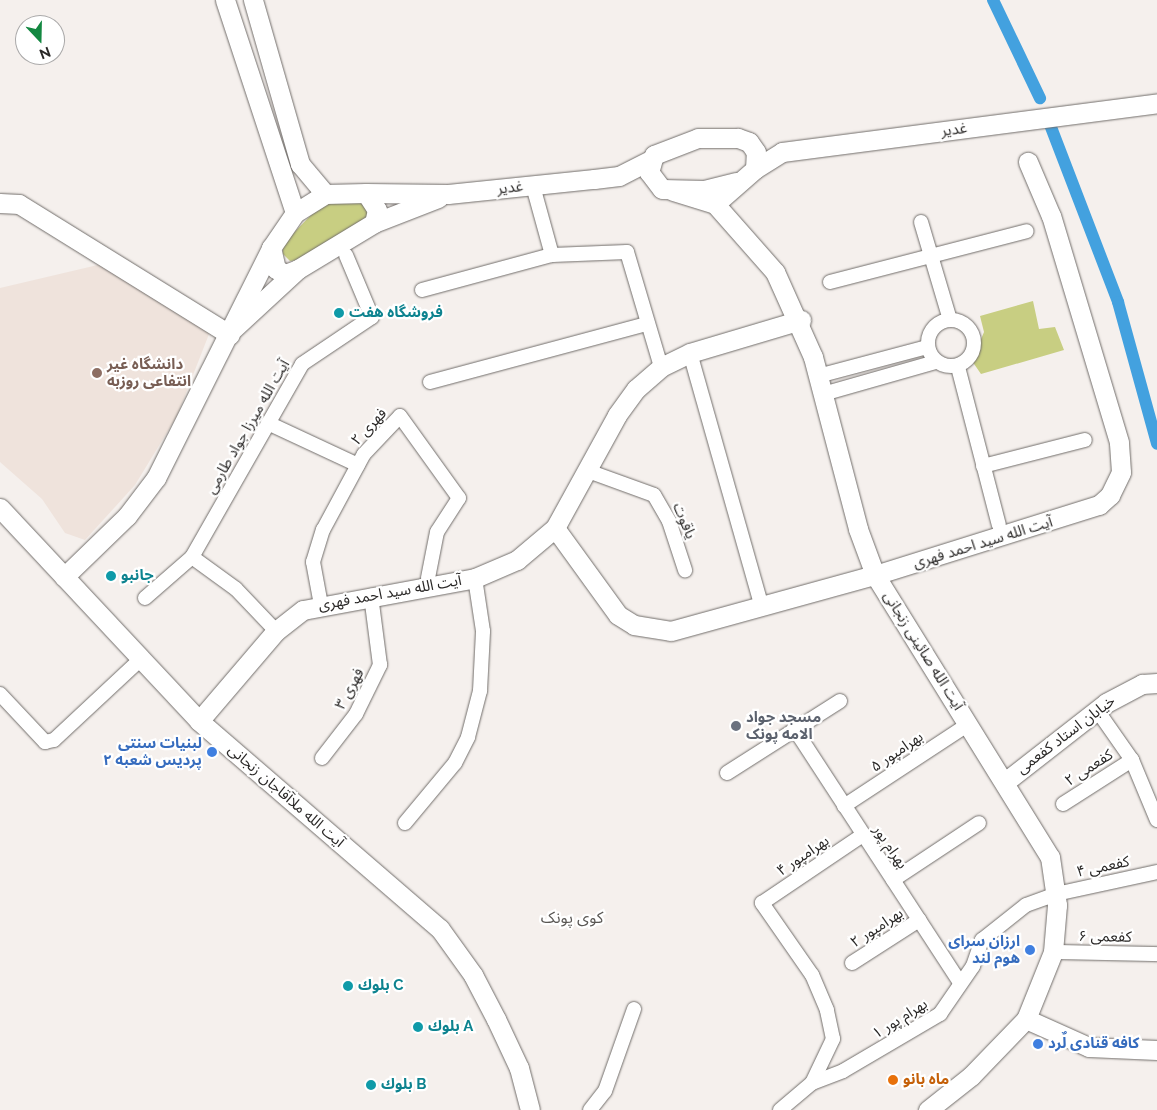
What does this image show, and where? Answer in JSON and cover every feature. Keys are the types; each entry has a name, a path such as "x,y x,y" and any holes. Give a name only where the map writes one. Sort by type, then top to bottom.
{"main road":[{"path":"225,0 295,213"},
{"path":"64,577 127,516 156,478 232,332 248,286 295,213 325,194 300,164 253,0"},
{"name":"غدیر","path":"325,194 448,194 619,176 651,160 660,151 698,138 738,138 753,146 782,152 1157,103"},
{"path":"753,146 755,169"},
{"name":"غدیر","path":"736,182 782,152"},
{"path":"651,160 653,182"},
{"name":"آیت الله سید احمد فهری","path":"555,528 604,601 634,625 671,632 875,575 1080,514 1100,505 1117,485 1122,458 1119,442 1051,216 1028,162"},
{"path":"619,176 653,182 715,204 736,182"},
{"path":"674,191 736,182"},
{"path":"366,193 376,210 374,222"},
{"path":"271,248 276,269 285,274 298,269 374,222 448,194"},
{"path":"0,203 20,204 232,332"},
{"name":"آیت الله صائینی زنجانی","path":"715,204 776,272 800,320 821,385 858,529 875,575 1005,782 1050,858 1056,894 1053,952 1026,1019 971,1076 928,1110"},
{"path":"232,332 298,269"},
{"name":"آیت الله سید احمد فهری","path":"200,721 276,631 303,610 321,605 475,578 517,560 555,528 622,408 660,367 690,353 800,320"},
{"name":"آیت الله ملاآقاجان زنجانی","path":"0,508 200,721 440,930 473,975 496,1019 519,1068 530,1110"},
{"name":"خیابان استاد کفعمی","path":"1005,782 1097,710 1134,688 1157,682"},
{"path":"1026,1019 1089,1047 1157,1050"}],"street":[{"path":"533,186 552,255"},
{"path":"921,222 950,320"},
{"path":"830,282 930,252 1027,230"},
{"path":"422,290 552,255 627,252 646,324 660,367"},
{"name":"آیت الله میرزا جواد طارمی","path":"145,598 192,557 302,364 372,317 346,255"},
{"path":"821,385 935,362 958,366 969,359 975,346 972,333 963,323 950,320 937,324 929,334 927,347 935,362"},
{"path":"430,382 646,324"},
{"path":"821,385 927,347"},
{"path":"690,353 762,608"},
{"path":"958,366 999,525"},
{"name":"فهری ۲","path":"321,605 313,562 323,530 358,465 400,416 460,498 437,532 428,578"},
{"path":"268,423 358,465"},
{"path":"983,466 1085,440"},
{"name":"یاقوت","path":"588,471 654,495 669,522 685,570"},
{"path":"192,557 236,589 276,631"},
{"path":"405,823 455,763 468,738 480,691 483,630 475,578"},
{"name":"فهری ۳","path":"322,758 356,714 380,665 370,596"},
{"path":"0,694 45,742 54,740 142,658"},
{"path":"727,773 794,728 840,701"},
{"path":"1097,710 1152,787 1157,820"},
{"name":"بهرامپور ۵","path":"844,806 968,724"},
{"name":"بهرام پور","path":"794,728 960,983"},
{"name":"کفعمی ۲","path":"1063,804 1132,760"},
{"path":"893,880 980,823"},
{"name":"بهرامپور ۴","path":"812,1083 832,1039 827,1010 812,975 762,904 863,835"},
{"name":"کفعمی ۴","path":"1056,894 1157,872"},
{"name":"بهرام پور ۱","path":"780,1110 812,1083 858,1063 940,1014 973,966 982,940 1026,905 1056,894"},
{"name":"بهرامپور ۲","path":"852,963 919,920"},
{"name":"کفعمی ۶","path":"1053,952 1157,954"},
{"path":"590,1110 605,1091 634,1009"}],"shaded area":[{"name":"دانشگاه غیر انتفاعی روزبه","path":"102,264 211,329 177,416 135,485 85,540 65,533 42,499 0,462 0,288"}],"green space":[{"path":"358,198 371,205 368,218 299,260 290,261 283,254 283,244 311,215 330,202"},
{"path":"1033,301 1039,329 1055,327 1064,350 981,374 972,361 984,332 980,316"}],"waterway":[{"path":"993,0 1040,98"},
{"path":"1049,122 1118,302 1157,444"}],"place":[{"name":"فروشگاه هفت","path":"339,313"},
{"name":"دانشگاه غیر انتفاعی روزبه","path":"97,373"},
{"name":"جانبو","path":"111,576"},
{"name":"مسجد جواد الامه پونک","path":"736,726"},
{"name":"لبنیات سنتی پردیس شعبه ۲","path":"212,752"},
{"name":"ارزان سرای هوم لند","path":"1030,950"},
{"name":"بلوك C","path":"348,986"},
{"name":"بلوك A","path":"418,1027"},
{"name":"کافه قنادی لٌرد","path":"1038,1044"},
{"name":"ماه بانو","path":"893,1080"},
{"name":"بلوك B","path":"371,1085"}],"district":[{"name":"کوی پونک","path":"572,918"}]}
